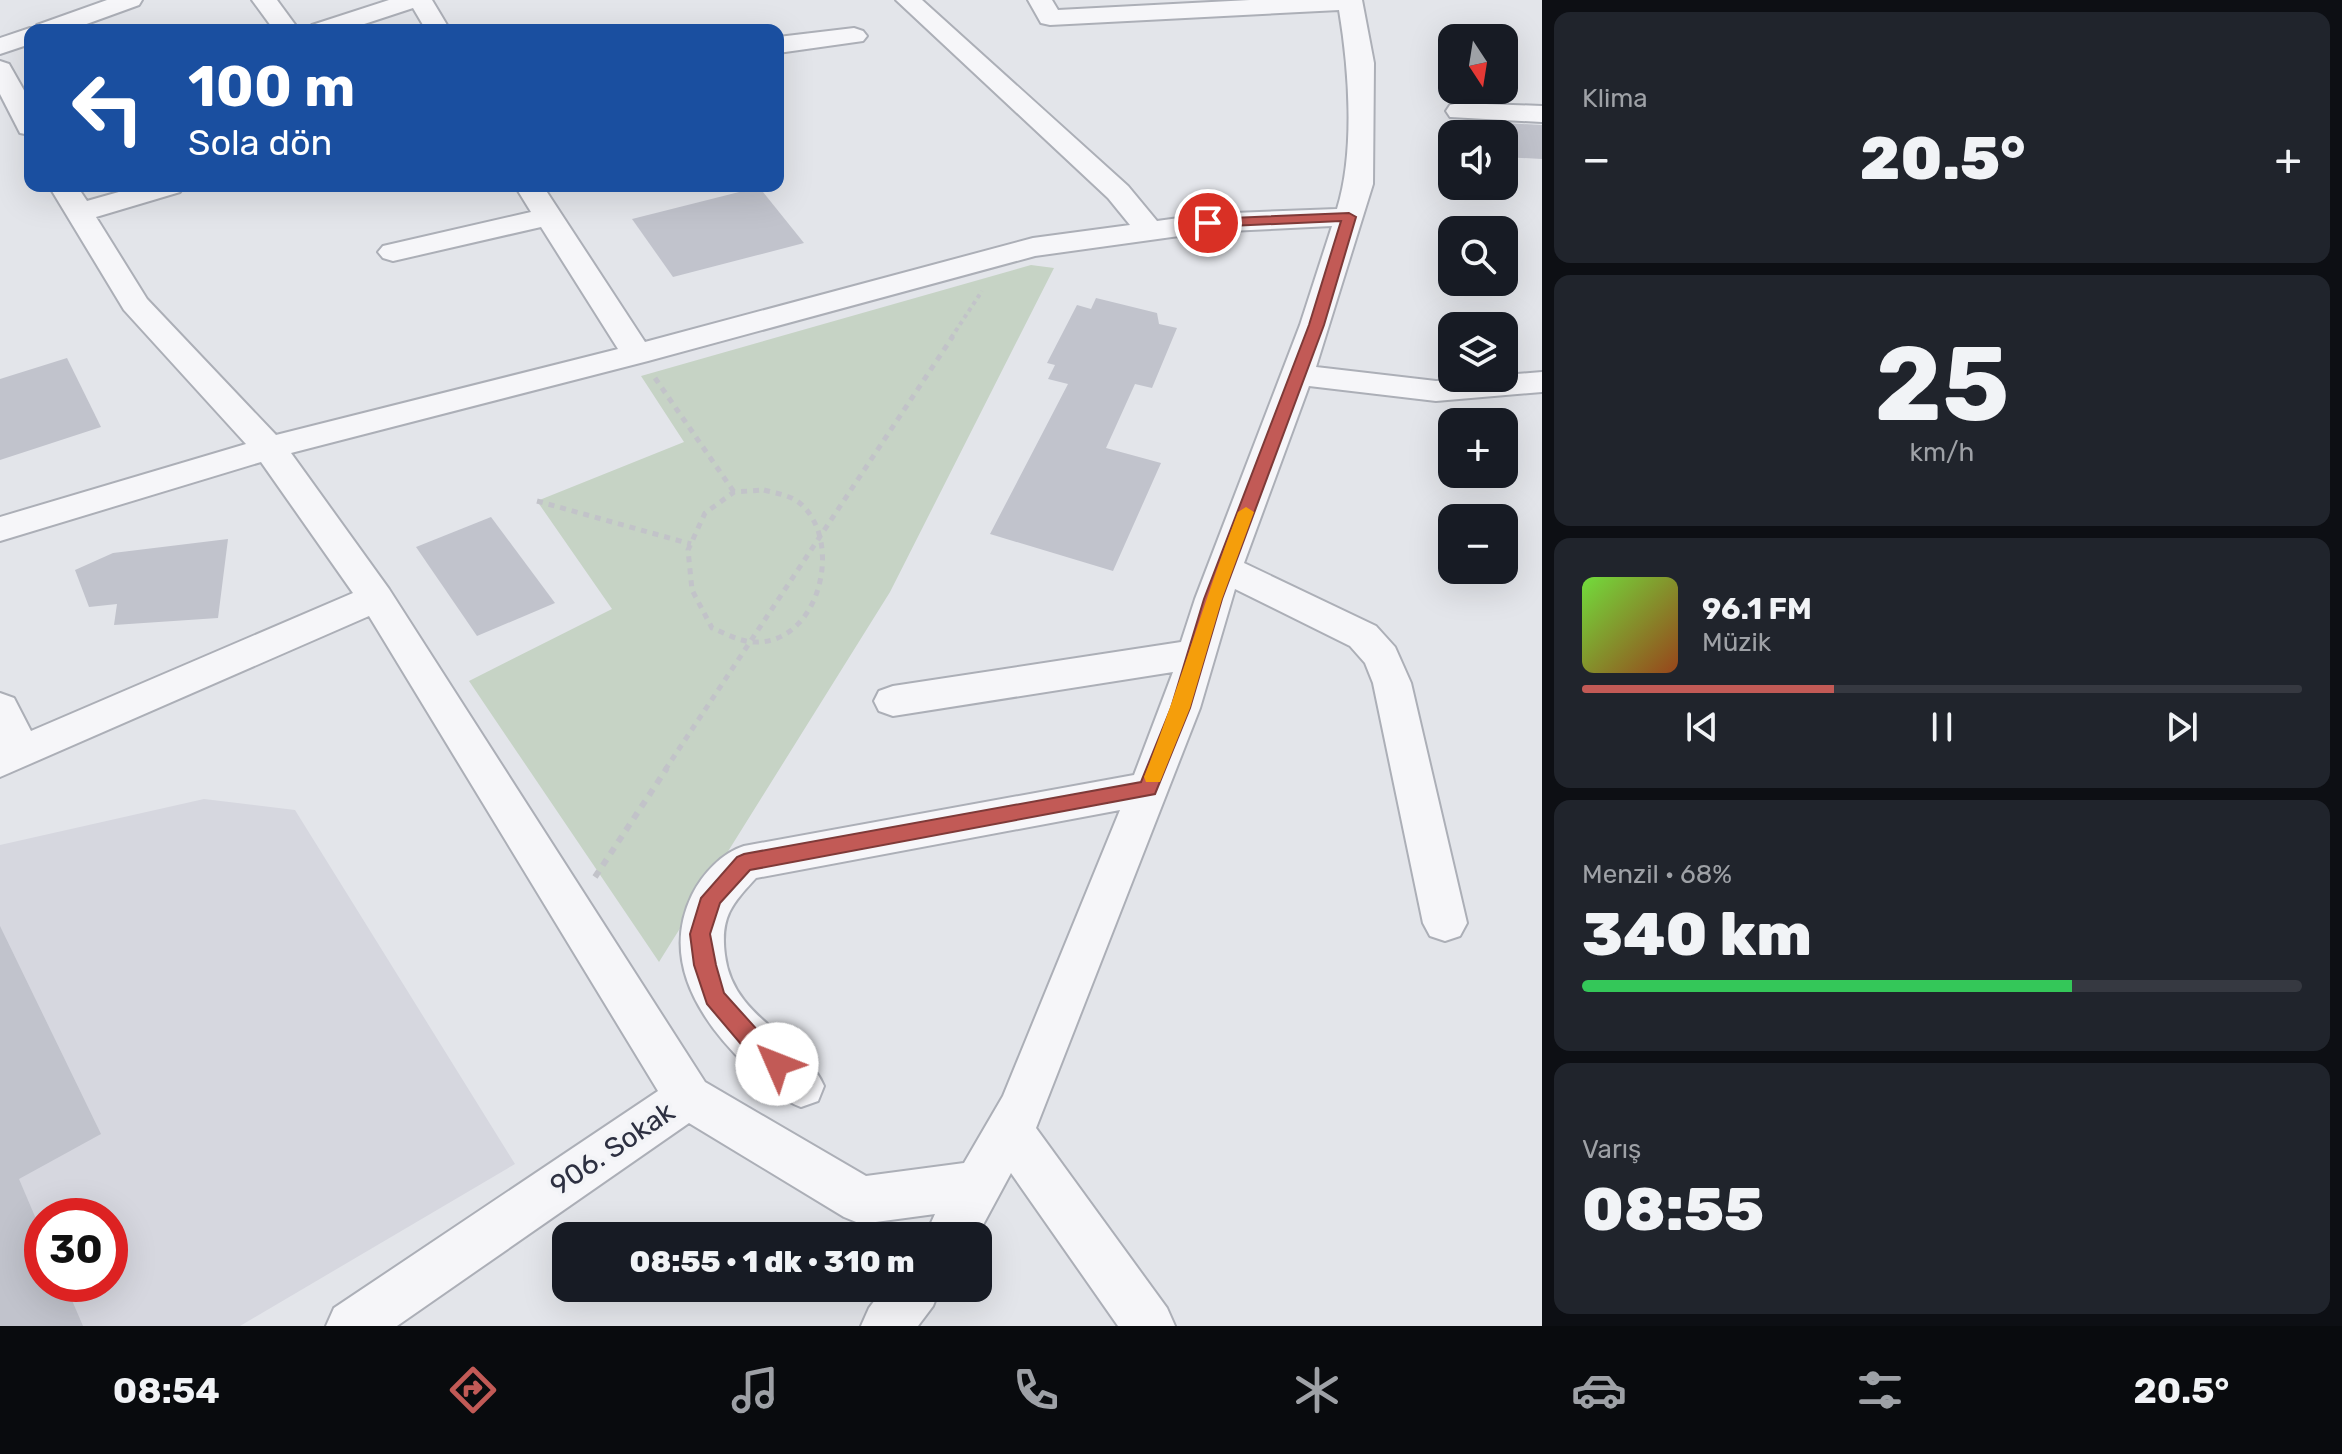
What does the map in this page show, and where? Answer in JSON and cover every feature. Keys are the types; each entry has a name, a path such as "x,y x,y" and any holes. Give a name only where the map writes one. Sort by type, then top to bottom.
{"street":[{"path":"60,17 130,0"},
{"path":"264,0 282,24"},
{"path":"340,24 417,0 434,24"},
{"path":"908,0 1118,192 1150,231"},
{"path":"958,1222 1022,1108 1181,708 1225,569 1297,375 1359,184 1361,63 1350,1 1204,4 1050,18 1040,0"},
{"path":"784,44 854,36"},
{"path":"0,46 24,38"},
{"path":"0,69 24,110"},
{"path":"1459,111 1542,114"},
{"path":"127,192 70,200 135,304 269,448 376,598 688,1097"},
{"path":"532,192 637,354"},
{"path":"393,252 546,217"},
{"path":"0,529 269,448 637,354 1033,247 1208,223 1349,217"},
{"path":"1297,375 1436,391 1542,382"},
{"path":"1225,569 1363,636 1382,657 1392,683 1445,923"},
{"path":"0,708 11,757 376,598"},
{"path":"893,701 1197,654"},
{"path":"801,1086 754,1043 715,997 705,965 700,934 712,898 744,863 1148,789"},
{"name":"906. Sokak","path":"352,1326 688,1097 861,1200 978,1185"},
{"path":"1009,1130 1149,1326"},
{"path":"887,1326 905,1302"}],"path":[{"path":"565,899 600,874 992,276 983,259"},
{"path":"637,354 734,492"},
{"path":"764,490 796,499 821,537 821,572 813,605 783,637 752,642 712,628 692,590 688,550 705,513 734,492 764,490"},
{"path":"537,501 691,544"}],"shaded area":[{"path":"204,799 295,810 515,1164 240,1326 0,1326 0,845"}],"green space":[{"path":"1031,265 1054,268 890,592 659,962 469,681 612,609 537,501 684,442 641,376"}],"building":[{"path":"1518,124 1542,125 1542,159 1518,158"},
{"path":"739,192 763,192 804,243 673,277 632,219"},
{"path":"1096,298 1157,313 1159,324 1177,328 1152,388 1135,384 1106,448 1161,463 1113,571 990,534 1068,384 1048,379 1055,365 1047,363 1077,305 1091,309"},
{"path":"67,358 101,427 0,460 0,379"},
{"path":"491,517 555,603 477,636 416,547"},
{"path":"228,539 218,618 114,625 117,604 89,607 75,570 113,553"},
{"path":"0,926 101,1134 19,1179 27,1198 24,1198 24,1302 73,1302 83,1326 0,1326"}],"slow traffic":[{"path":"1153,777 1181,708 1213,599 1246,512"}],"route":[{"path":"777,1064 754,1043 715,997 705,965 700,934 712,898 744,863 1148,789 1181,708 1213,599 1316,325 1349,217 1208,223"}]}
